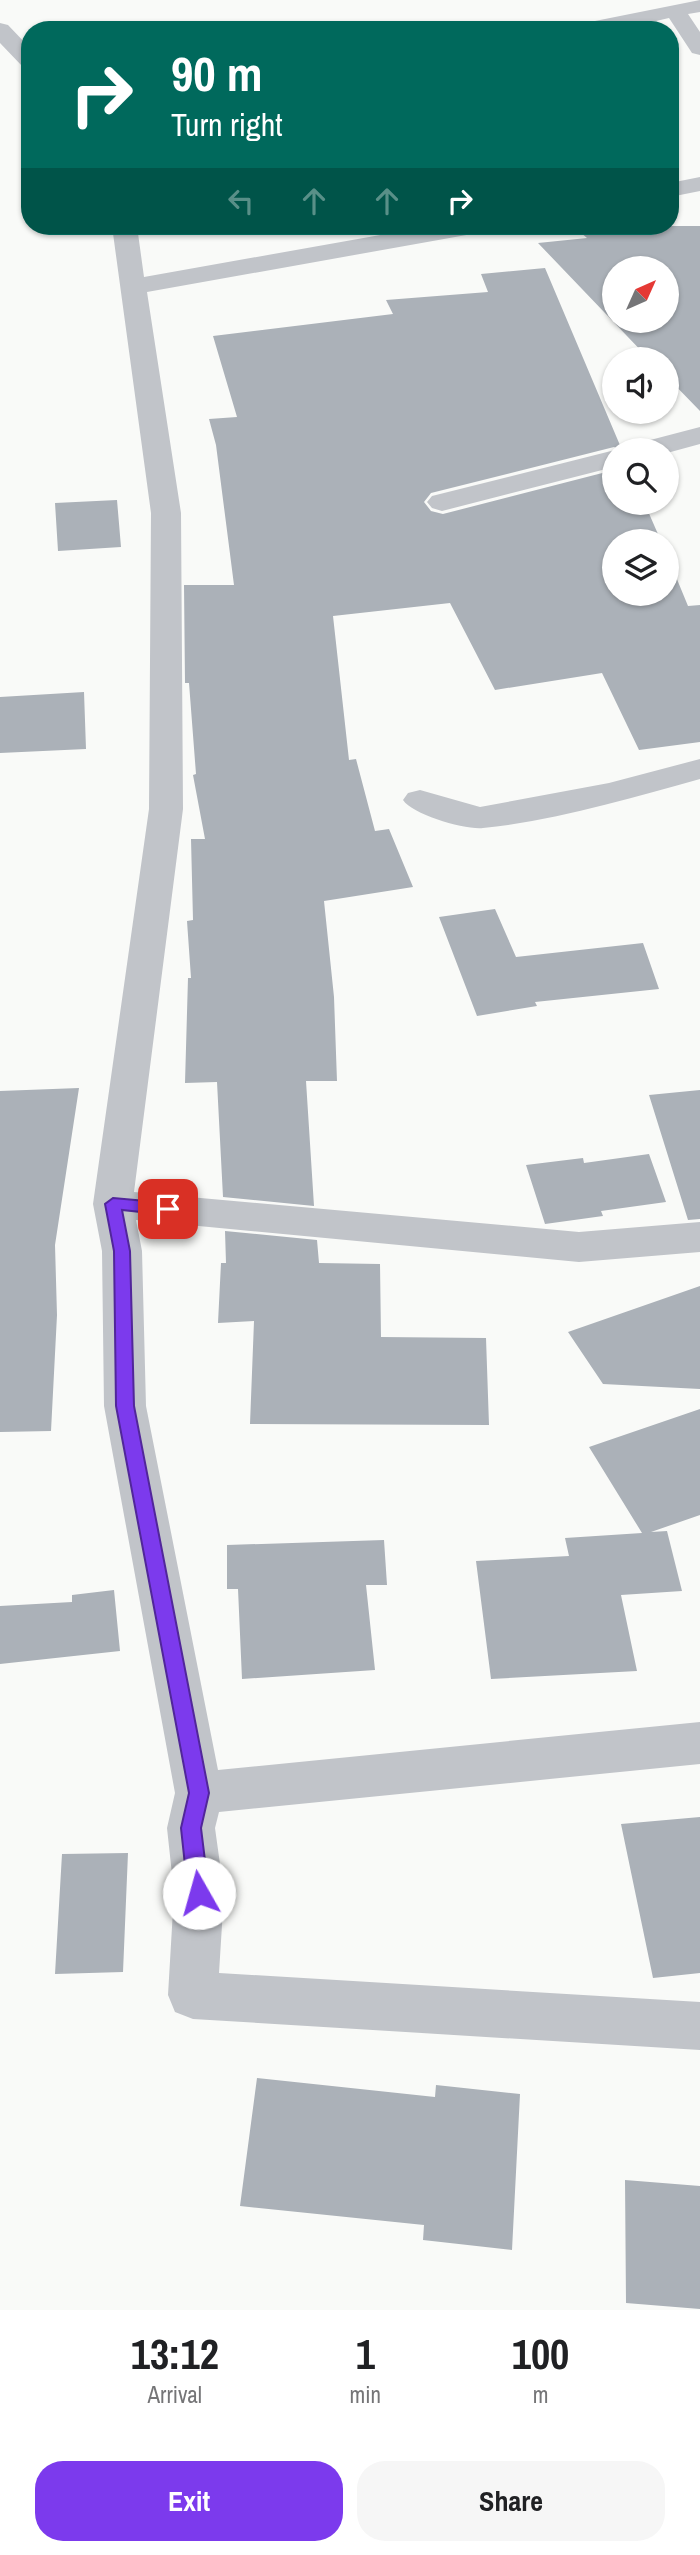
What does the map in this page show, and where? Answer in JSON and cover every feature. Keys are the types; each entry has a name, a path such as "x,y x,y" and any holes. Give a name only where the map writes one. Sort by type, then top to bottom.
{"street":[{"path":"625,21 700,5"},
{"path":"674,10 700,48"},
{"path":"0,30 21,52"},
{"path":"679,188 700,184"},
{"path":"125,235 166,513 166,809 113,1204 122,1251 125,1406 199,1793 191,1828 199,1893 193,1995 700,2026"},
{"path":"132,287 422,235"},
{"path":"679,441 700,435"},
{"path":"442,502 602,461"},
{"path":"420,800 447,811 480,818 611,793 700,769"},
{"path":"113,1204 579,1247 700,1237"},
{"path":"199,1793 700,1742"}],"building":[{"path":"679,226 700,226 700,411 679,389 679,347 638,347 624,333 679,333 679,256 602,256 602,310 538,243 587,238 584,235 679,235"},
{"path":"545,268 602,403 602,424 611,424 617,438 602,438 602,450 431,493 424,502 431,511 443,514 602,473 602,515 650,515 656,529 602,529 602,606 679,606 679,584 688,606 700,605 700,742 639,750 602,673 495,690 450,603 333,616 349,760 356,759 375,831 389,829 413,887 324,901 334,997 337,1081 306,1081 314,1206 223,1197 217,1082 185,1083 188,978 191,978 187,921 193,920 191,839 205,839 193,775 196,774 189,683 185,683 184,585 234,585 216,445 209,419 237,417 213,336 393,314 386,300 488,292 481,274"},
{"path":"117,500 121,547 58,551 55,503"},
{"path":"84,692 86,749 0,753 0,697"},
{"path":"495,909 516,957 643,943 659,989 535,1002 537,1006 477,1016 439,917"},
{"path":"79,1088 55,1245 57,1315 51,1431 0,1432 0,1091"},
{"path":"700,1090 700,1219 688,1220 649,1095"},
{"path":"649,1154 666,1202 601,1211 603,1216 545,1224 526,1165 583,1158 584,1163"},
{"path":"225,1231 317,1240 319,1263 380,1264 381,1337 486,1338 489,1425 250,1424 254,1321 218,1323 221,1263 226,1263"},
{"path":"700,1286 700,1389 603,1384 568,1332"},
{"path":"700,1409 700,1515 651,1532 667,1531 682,1591 621,1595 637,1671 491,1679 476,1561 569,1556 565,1538 642,1533 589,1447"},
{"path":"384,1540 387,1585 366,1585 375,1670 242,1679 238,1589 227,1589 227,1545"},
{"path":"114,1590 120,1651 0,1664 0,1606 72,1602 72,1595"},
{"path":"700,1817 700,1973 653,1978 621,1824"},
{"path":"128,1853 123,1972 55,1974 62,1854"},
{"path":"257,2078 435,2097 436,2085 520,2094 512,2250 423,2240 424,2225 240,2206"},
{"path":"625,2180 700,2186 700,2309 626,2303"}],"route":[{"path":"168,1209 113,1204 122,1251 125,1406 199,1793 191,1828 199,1893"}]}
